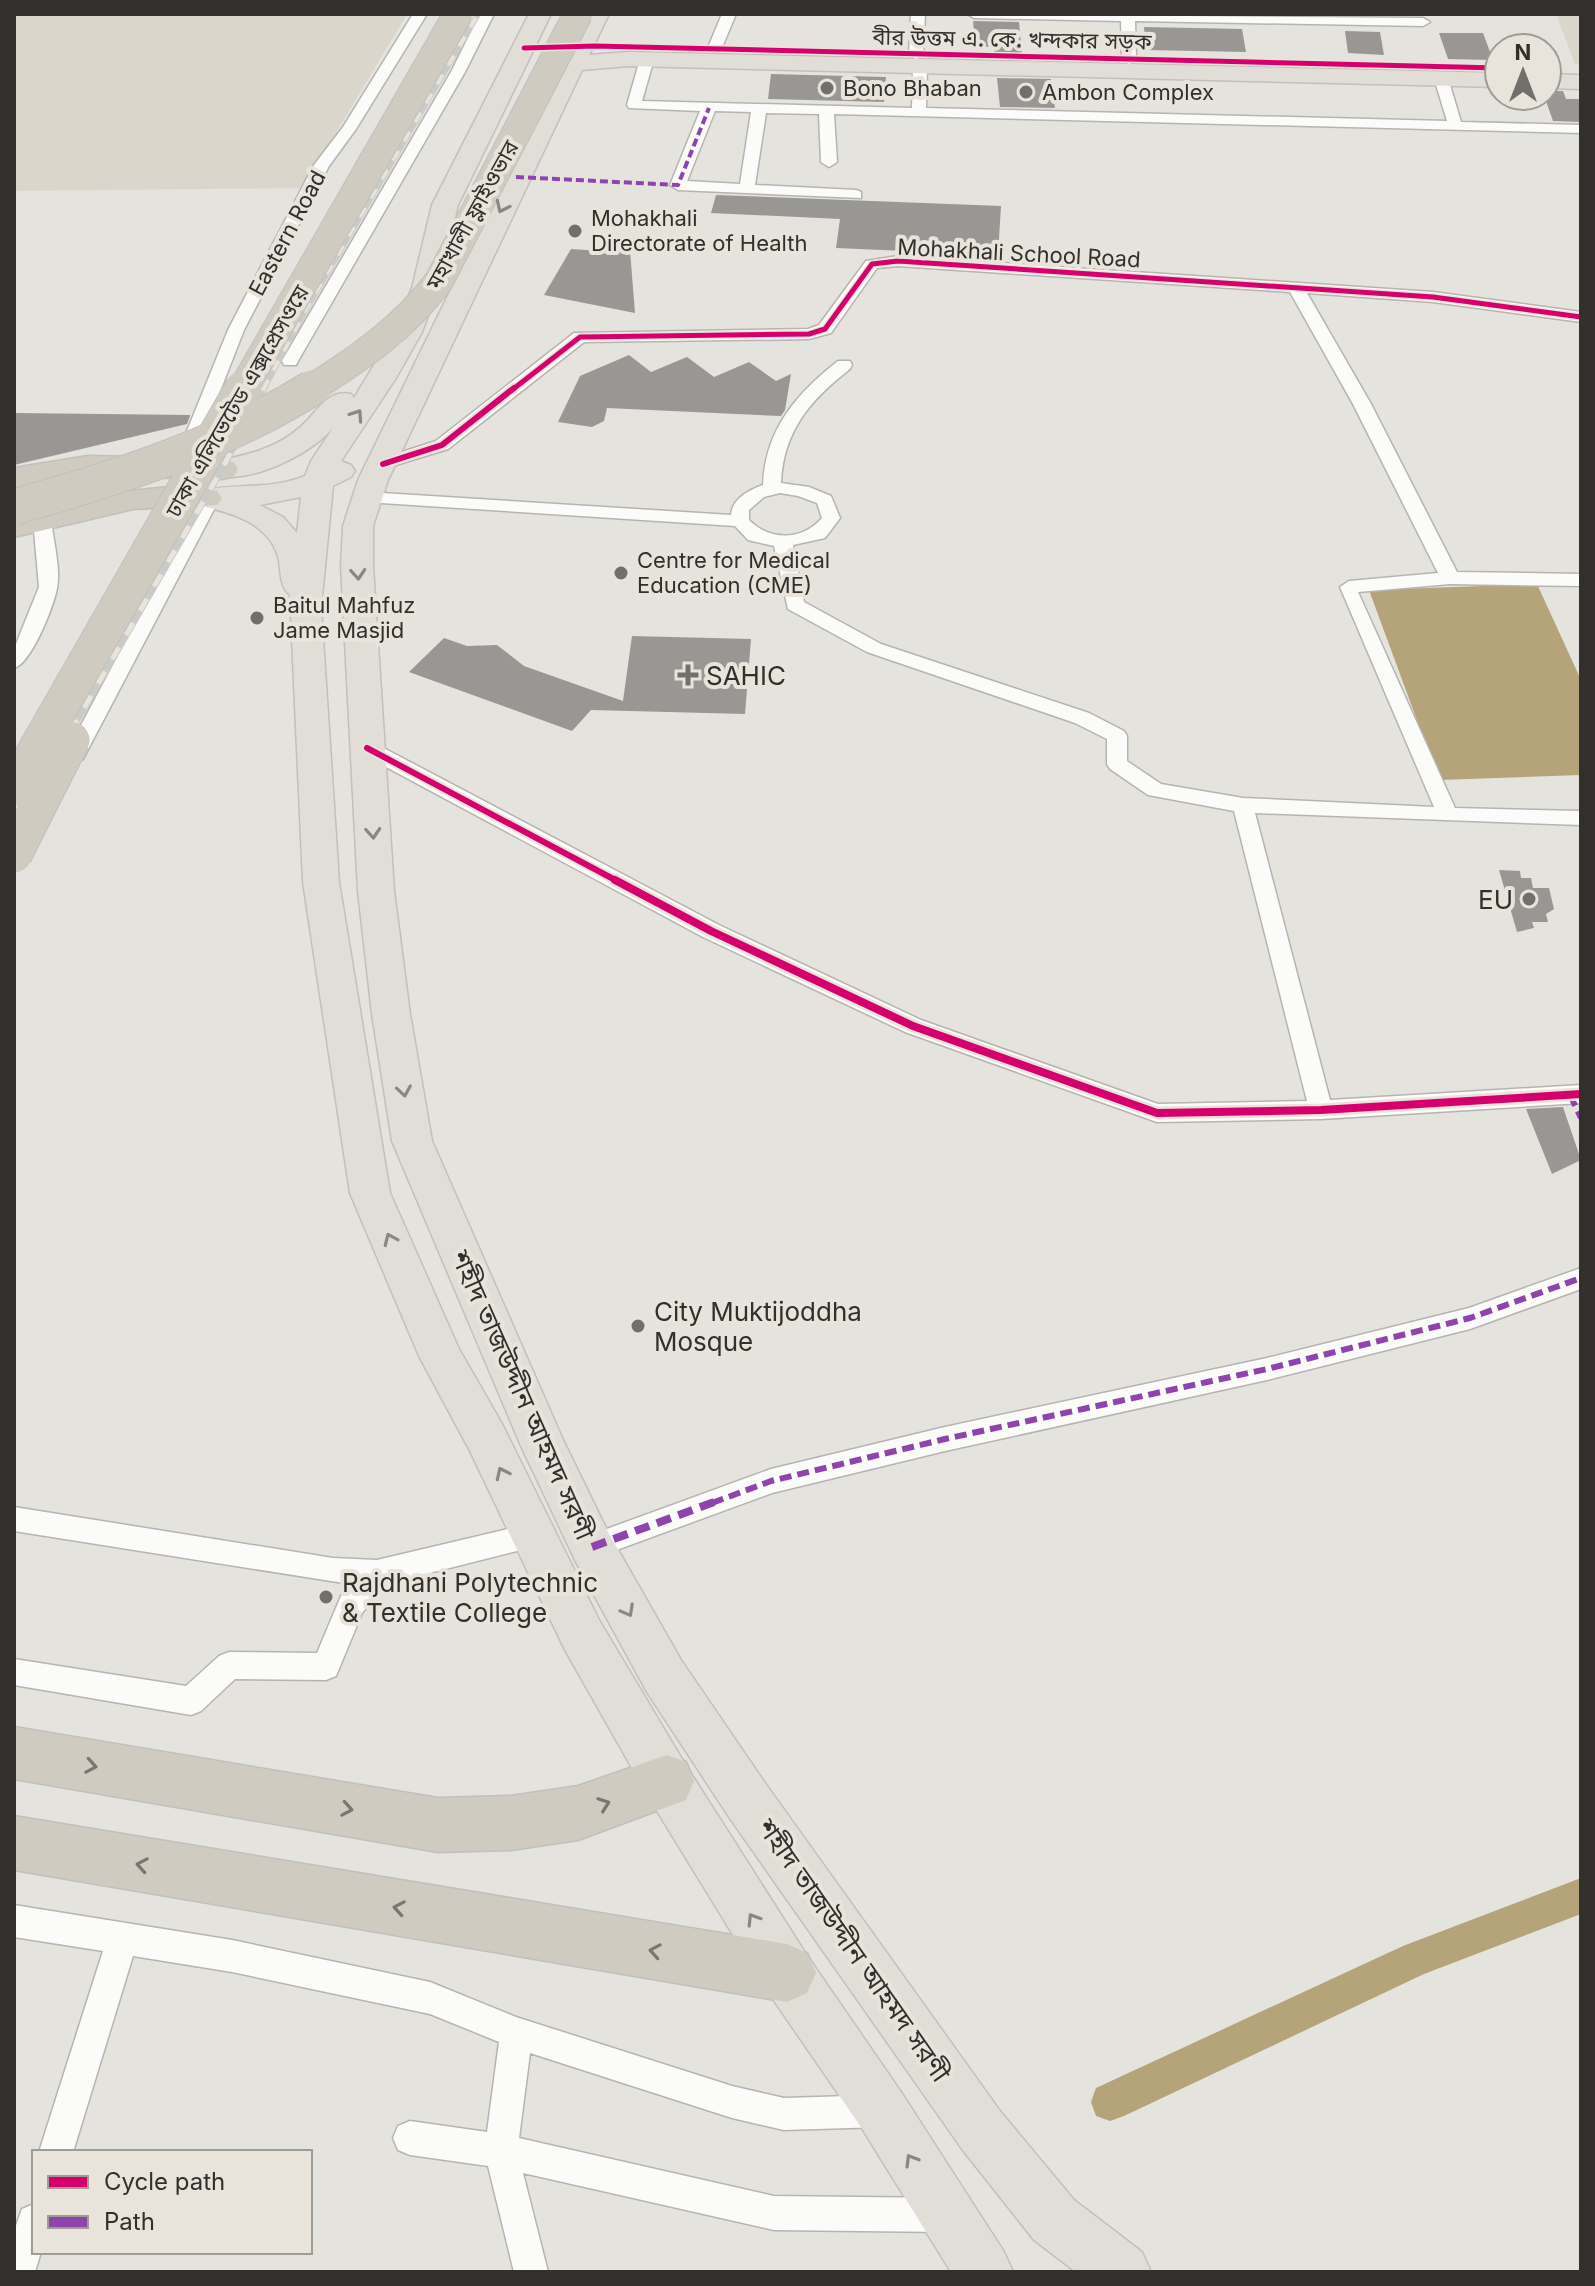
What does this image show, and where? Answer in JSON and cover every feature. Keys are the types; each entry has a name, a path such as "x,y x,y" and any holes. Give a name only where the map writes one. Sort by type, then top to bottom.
{"highway":[{"name":"ঢাকা এলিভেটেড এক্সপ্রেসওয়ে","path":"14,730 437,14"},
{"name":"ঢাকা এলিভেটেড এক্সপ্রেসওয়ে","path":"14,788 458,14"},
{"name":"মহাখালী ফ্লাইওভার","path":"14,493 75,477 176,442 302,378 361,338 417,276 444,232 558,14"},
{"name":"মহাখালী ফ্লাইওভার","path":"23,518 123,475 211,443 275,411 369,351 405,321 431,291 465,235 578,14"},
{"path":"14,478 88,466 193,490"},
{"path":"23,518 193,490 222,469"},
{"path":"14,855 83,714 106,653 110,624"},
{"path":"14,1753 438,1825 511,1823 578,1813 667,1781"},
{"path":"14,1843 787,1973"}],"main road":[{"path":"222,469 270,459 294,449 318,431 385,331 540,14"},
{"path":"193,490 265,496 318,482 341,471 361,450 424,350 444,311 467,283 598,14"},
{"name":"বীর উত্তম এ. কে. খন্দকার সড়ক","path":"518,59 714,50 918,61 1483,79"},
{"name":"বীর উত্তম এ. কে. খন্দকার সড়ক","path":"578,54 647,59 1129,60 1483,68"},
{"path":"318,482 326,461 382,378 408,332 425,288 445,205"},
{"name":"শহীদ তাজউদ্দীন আহমদ সরণী","path":"467,283 374,480 357,544 376,891 391,1014 412,1141 537,1432 592,1547 672,1688 747,1800 981,2130 1054,2220 1122,2272"},
{"name":"শহীদ তাজউদ্দীন আহমদ সরণী","path":"318,482 305,607 321,882 370,1193 441,1356 486,1438 582,1635 667,1781 787,1973 882,2111 945,2215 984,2272"},
{"path":"193,490 267,518 279,528 292,551 305,607"}],"street":[{"name":"Eastern Road","path":"193,490 236,330 322,165 349,129 420,14"},
{"path":"290,361 458,72 487,14"},
{"path":"714,50 729,14"},
{"path":"918,14 919,111"},
{"path":"974,14 1423,22"},
{"path":"1128,18 1129,60"},
{"path":"647,59 634,105 1581,129"},
{"path":"1441,78 1455,125"},
{"path":"709,108 678,185 856,195"},
{"path":"747,188 759,109"},
{"path":"826,110 829,162"},
{"name":"Mohakhali School Road","path":"374,480 442,445 580,337 809,334 825,329 872,264 898,261 1433,297 1581,317"},
{"path":"1296,288 1362,404 1450,578"},
{"path":"772,488 773,453 804,397 844,365"},
{"path":"374,480 740,521 755,536 783,542 818,534 831,518 825,500 802,489 772,488 749,497 740,509 740,521"},
{"path":"14,758 193,490"},
{"path":"14,870 193,490"},
{"path":"14,662 22,653 48,587 23,518"},
{"path":"783,542 795,605 874,648 1082,718 1117,736 1117,764 1155,790 1243,805 1581,818"},
{"path":"1448,815 1349,587 1450,578 1581,580"},
{"path":"367,748 711,931 913,1026 1157,1113 1321,1110 1576,1094 1581,1118"},
{"path":"1243,805 1321,1110"},
{"path":"592,1547 771,1481 945,1439 1296,1362 1470,1318 1581,1278"},
{"path":"14,1519 333,1571 377,1573 533,1535"},
{"path":"14,1672 191,1701 229,1665 326,1667 351,1605 377,1573"},
{"path":"14,1921 232,1956 430,1998 516,2033 732,2102 784,2114 882,2111"},
{"path":"57,2150 122,1940"},
{"path":"516,2033 501,2151 531,2272"},
{"path":"410,2138 501,2151 774,2213 945,2215"},
{"path":"18,2272 32,2227"}],"shaded area":[{"path":"14,14 407,14 303,188 14,191"},
{"path":"1556,14 1581,14 1581,64 1575,64"},
{"path":"1537,584 1581,680 1581,775 1439,780 1369,590"}],"building":[{"path":"973,21 1019,22 1022,58 995,58 994,47 975,46"},
{"path":"1144,27 1242,29 1246,52 1146,50"},
{"path":"1345,31 1380,32 1384,55 1348,53"},
{"path":"1439,33 1483,33 1483,60 1448,59"},
{"name":"Bono Bhaban","path":"771,74 886,77 884,102 768,99"},
{"name":"Ambon Complex","path":"997,78 1051,79 1055,108 1000,107"},
{"path":"1563,91 1566,99 1581,99 1581,122 1553,121 1550,112 1563,112"},
{"path":"716,195 1001,206 998,255 836,248 840,219 711,213"},
{"path":"603,247 630,250 635,313 544,295 571,249 601,251"},
{"path":"629,355 651,372 687,357 714,377 749,362 776,381 791,374 785,410 781,416 607,408 604,421 592,427 558,422 580,376"},
{"path":"14,413 190,416 187,424 14,465"},
{"path":"632,636 751,639 745,714 591,710 572,731 409,672 444,638 467,646 497,645 524,666 623,701"},
{"name":"EU","path":"1499,870 1520,871 1521,878 1531,878 1533,888 1549,888 1554,909 1546,914 1548,922 1532,922 1534,928 1517,932"},
{"path":"1563,1107 1581,1160 1552,1174 1526,1109"}],"waterway":[{"path":"1110,2102 1416,1959 1581,1896"}],"tram line":[{"path":"14,789 205,468 288,309 463,14"}],"railway":[{"path":"263,390 305,311 478,14"},
{"path":"14,829 222,469 264,388"}],"marked path":[{"path":"516,177 678,185 709,108"},
{"path":"1570,1095 1581,1118"},
{"path":"592,1547 771,1481 945,1439 1267,1369 1470,1318 1581,1278"}],"cycle path":[{"path":"524,48 595,46 1483,68"},
{"path":"383,464 442,445 580,337 809,334 825,329 872,264 898,261 1433,297 1581,317"},
{"path":"367,748 711,931 913,1026 1157,1113 1321,1110 1581,1094"}],"place":[{"name":"Bono Bhaban","path":"827,88"},
{"name":"Ambon Complex","path":"1026,92"},
{"name":"Mohakhali Directorate of Health","path":"575,231"},
{"name":"Centre for Medical Education (CME)","path":"621,573"},
{"name":"Baitul Mahfuz Jame Masjid","path":"257,618"},
{"name":"SAHIC","path":"688,675"},
{"name":"EU","path":"1529,899"},
{"name":"City Muktijoddha Mosque","path":"638,1326"},
{"name":"Rajdhani Polytechnic & Textile College","path":"326,1597"}]}
